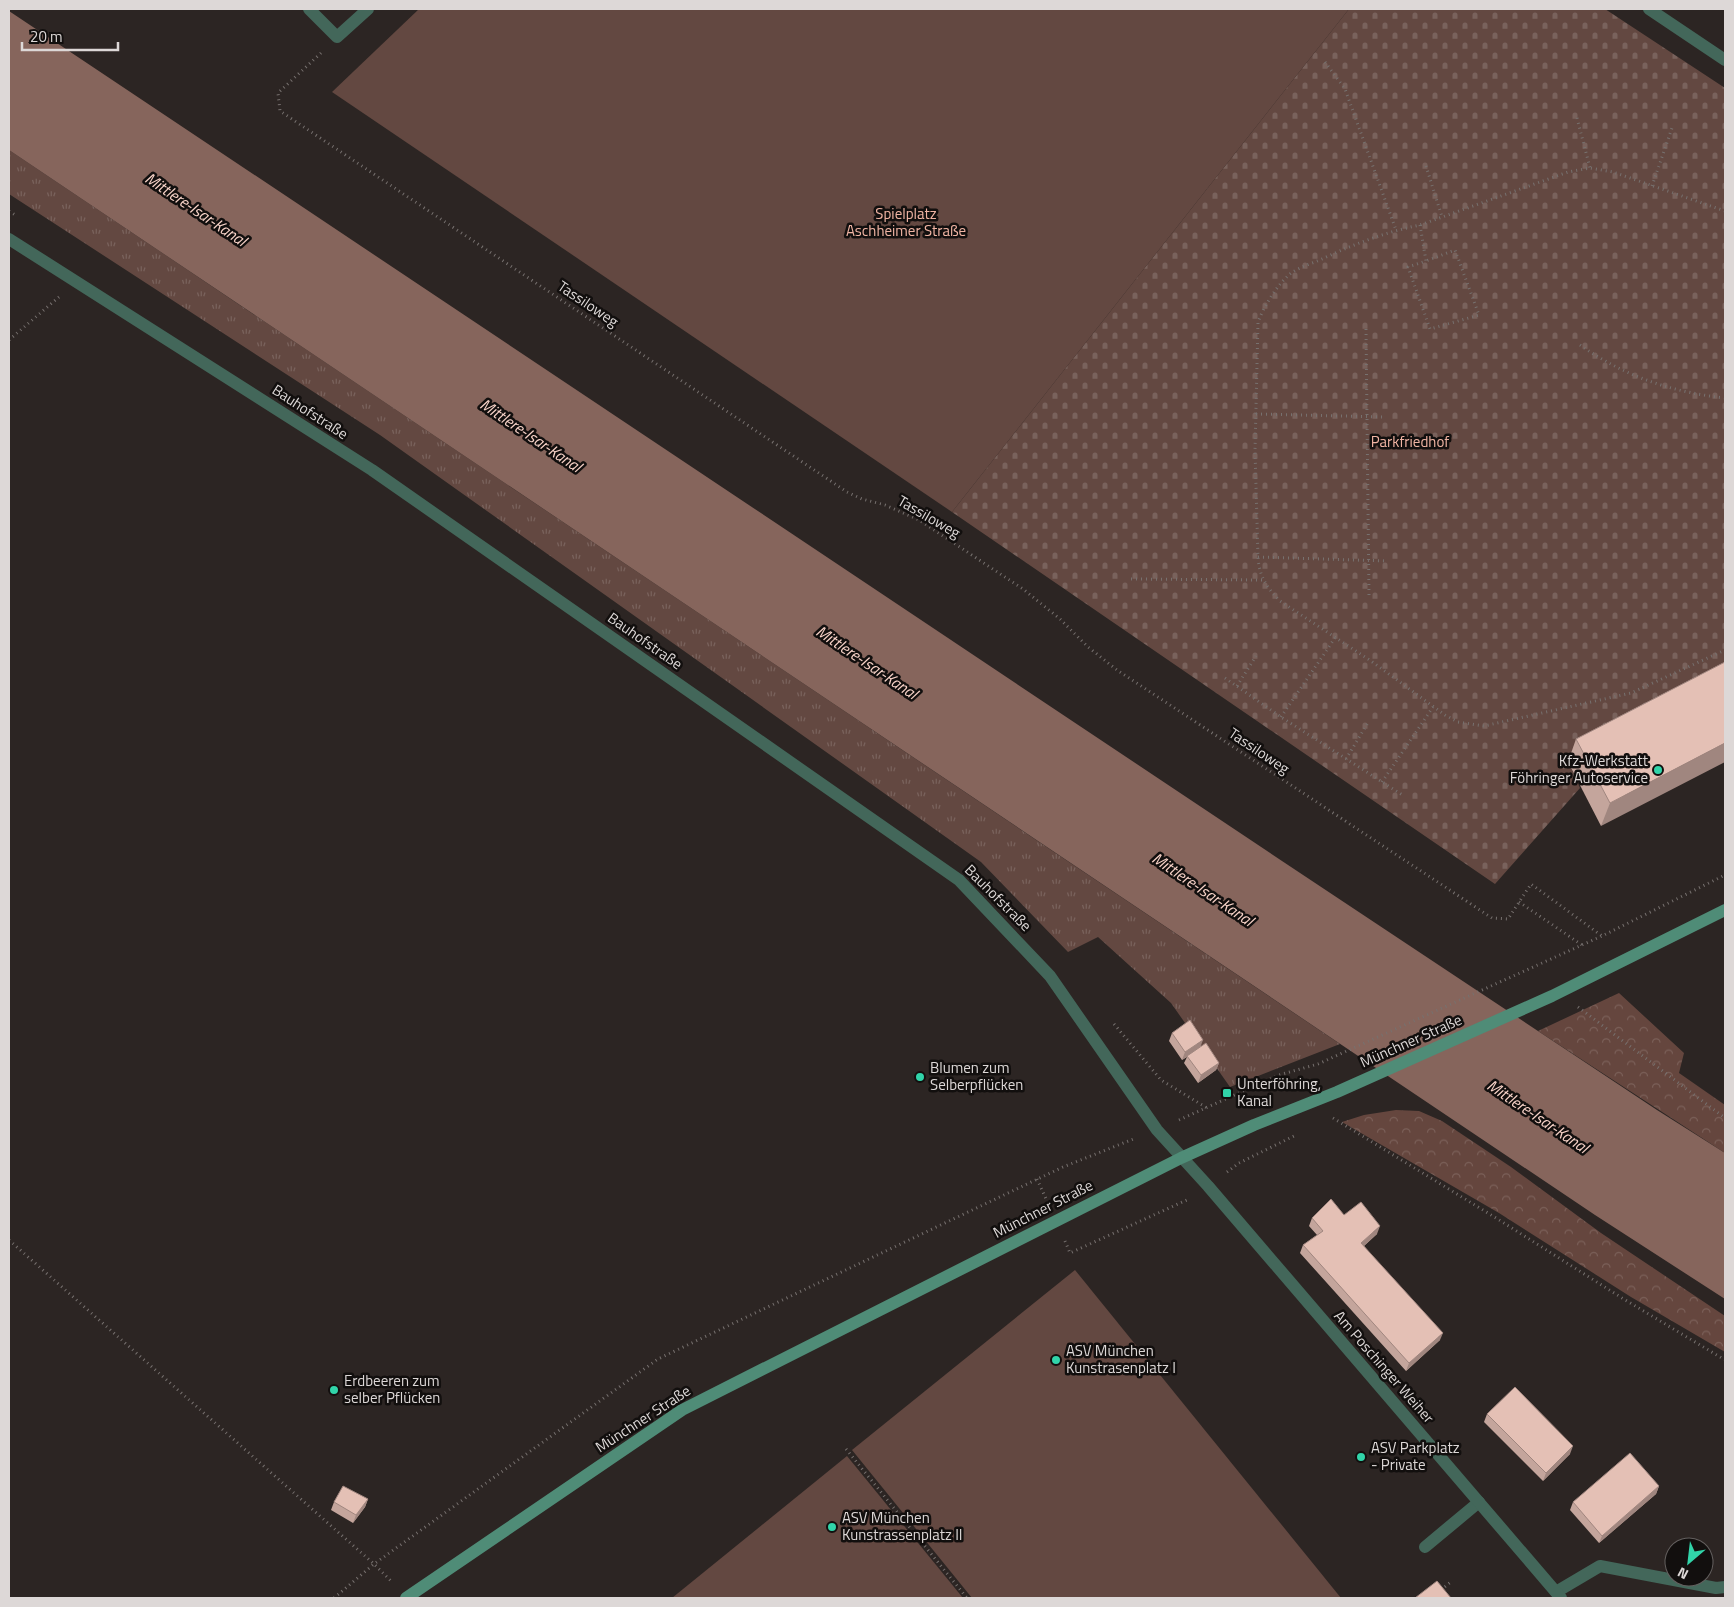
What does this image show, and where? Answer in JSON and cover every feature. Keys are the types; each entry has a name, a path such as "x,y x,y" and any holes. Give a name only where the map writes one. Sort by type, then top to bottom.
{"main road":[{"name":"Münchner Straße","path":"407,1598 682,1410 1181,1158 1254,1125 1337,1092 1552,996 1725,910"}],"street":[{"path":"309,9 338,37 368,9"},
{"path":"1649,9 1725,60"},
{"name":"Bauhofstraße","path":"9,238 372,470 959,880 1050,976 1157,1130 1181,1158"},
{"name":"Am Poschinger Weiher","path":"1181,1158 1208,1186 1559,1595"},
{"path":"1425,1547 1479,1502"},
{"path":"1559,1595 1600,1566 1716,1588 1725,1587"}],"path":[{"name":"Tassiloweg","path":"338,37 278,93 280,111 847,492 862,499 885,504 919,520 1023,589 1060,619 1088,647 1117,670 1492,918 1508,919 1531,884 1602,936"},
{"path":"1325,62 1345,89 1396,230"},
{"path":"1577,118 1590,168"},
{"path":"1652,186 1672,128"},
{"path":"1426,166 1442,217"},
{"path":"1725,211 1613,172 1590,168 1568,172 1420,225 1396,230 1351,246 1290,274 1263,308 1258,322 1256,414 1258,557 1259,568 1269,590 1280,601 1433,707 1458,722 1484,726 1631,693 1725,650"},
{"path":"1420,225 1426,261"},
{"path":"1455,250 1479,315 1430,329 1408,267 1426,261 1455,250"},
{"path":"9,340 77,281"},
{"path":"1366,330 1369,594"},
{"path":"1580,345 1594,356 1620,369 1668,388 1725,398"},
{"path":"1256,414 1385,417"},
{"path":"1258,557 1387,561"},
{"path":"1131,579 1263,580"},
{"path":"1282,717 1336,638"},
{"path":"1237,686 1256,656"},
{"path":"1225,678 1404,796"},
{"path":"1382,782 1433,707"},
{"path":"1346,759 1369,721"},
{"path":"334,1598 374,1564 658,1359 1063,1167 1157,1130 1279,1075 1318,1064 1602,936 1725,875"},
{"path":"1520,902 1582,945"},
{"path":"1578,1007 1725,1118"},
{"path":"1315,1101 1332,1118 1725,1360"},
{"path":"1332,1118 1337,1115"},
{"path":"1037,1179 1070,1253 1188,1200 1239,1163 1298,1134"},
{"path":"9,1240 374,1564 407,1598"},
{"path":"846,1449 967,1598"},
{"path":"1437,1593 1452,1581"}],"green space":[{"name":"Spielplatz Aschheimer Straße","path":"419,9 1349,9 952,512 332,92"},
{"name":"Parkfriedhof","path":"1349,9 1605,9 1725,88 1725,678 1568,761 1580,788 1495,884 952,512"},
{"path":"9,150 1340,1044 1230,1087 1171,1003 1098,937 1068,952 981,862 380,435 9,194"},
{"path":"1619,993 1684,1053 1679,1073 1725,1105 1725,1153 1538,1031"},
{"path":"1396,1110 1419,1111 1442,1121 1511,1167 1601,1233 1725,1316 1725,1352 1631,1297 1499,1213 1342,1122 1364,1115"},
{"name":"ASV München Kunstrasenplatz I","path":"1075,1270 1341,1598 972,1598 852,1450"},
{"name":"ASV München Kunstrassenplatz II","path":"847,1456 963,1598 672,1598"}],"water":[{"name":"Mittlere-Isar-Kanal","path":"9,11 1282,861 1657,1110 1725,1153 1725,1299 1595,1215 9,150"}],"building":[{"path":"1725,662 1725,743 1610,803 1576,739"},
{"path":"1190,1020 1203,1040 1185,1052 1172,1033"},
{"path":"1206,1043 1219,1063 1201,1075 1187,1056"},
{"path":"1331,1199 1344,1215 1361,1202 1380,1226 1361,1243 1443,1333 1409,1363 1303,1245 1323,1231 1312,1218"},
{"path":"1515,1387 1573,1446 1546,1473 1487,1414"},
{"path":"1630,1453 1659,1486 1602,1536 1573,1502"},
{"path":"343,1486 368,1499 356,1515 334,1502"},
{"path":"1437,1581 1451,1598 1415,1598"}],"place":[{"name":"Kfz-Werkstatt Föhringer Autoservice","path":"1658,770"},
{"name":"Blumen zum Selberpflücken","path":"920,1077"},
{"name":"Unterföhring, Kanal","path":"1227,1093"},
{"name":"ASV München Kunstrasenplatz I","path":"1056,1360"},
{"name":"Erdbeeren zum selber Pflücken","path":"334,1390"},
{"name":"ASV Parkplatz - Private","path":"1361,1457"},
{"name":"ASV München Kunstrassenplatz II","path":"832,1527"}]}
